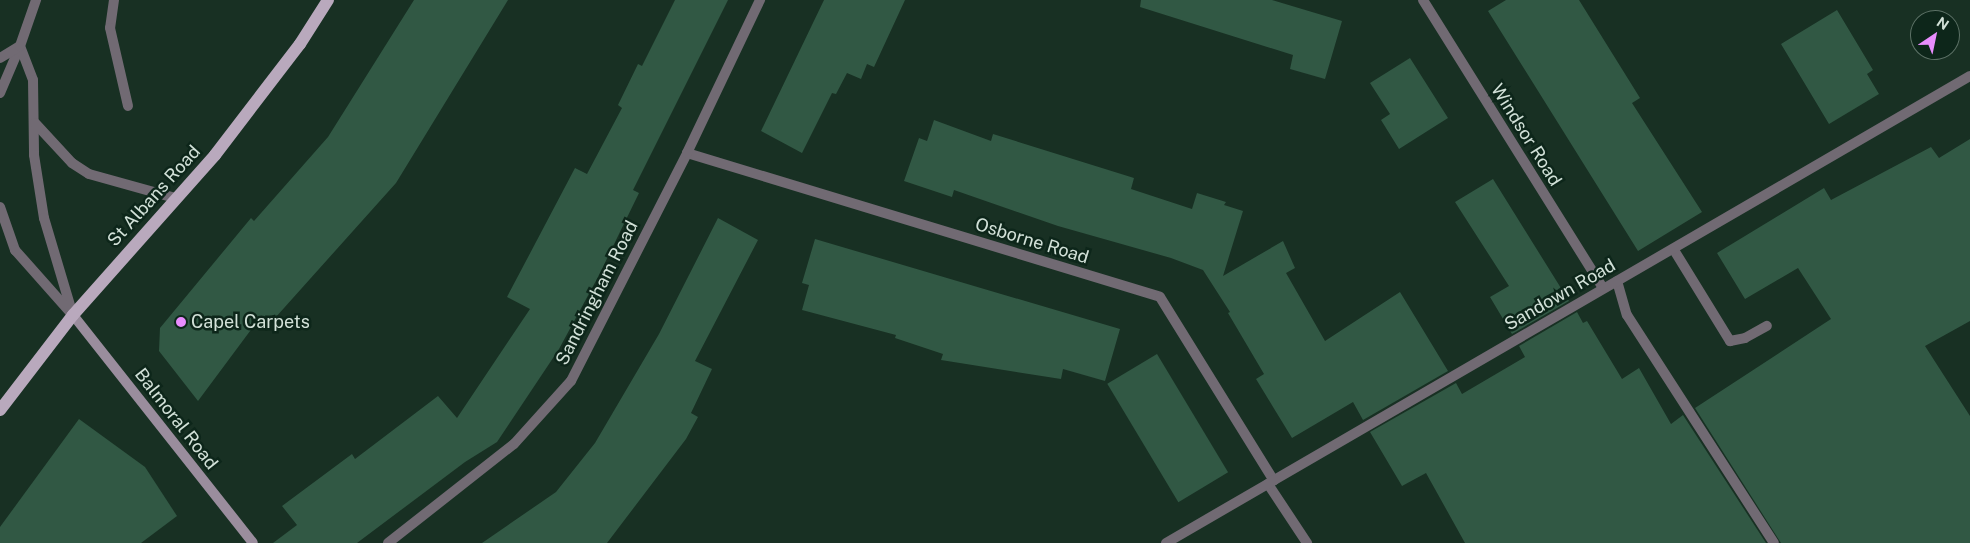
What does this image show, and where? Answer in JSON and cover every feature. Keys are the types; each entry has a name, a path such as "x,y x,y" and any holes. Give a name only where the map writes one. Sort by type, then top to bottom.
{"main road":[{"name":"St Albans Road","path":"0,410 73,315 215,155 300,44 328,0"}],"street":[{"path":"0,94 20,46 36,0"},
{"path":"114,0 110,28 128,106"},
{"name":"Sandringham Road","path":"388,543 514,444 571,381 687,153 760,0"},
{"name":"Windsor Road","path":"1423,0 1602,288"},
{"path":"0,58 20,46"},
{"path":"20,46 33,80 34,155 44,218 73,315"},
{"name":"Sandown Road","path":"1166,543 1602,288 1674,250 1970,76"},
{"path":"35,123 72,163 89,174 175,198"},
{"name":"Osborne Road","path":"687,153 1160,297 1307,543"},
{"path":"0,207 15,250 73,315"},
{"path":"1674,250 1730,341 1745,338 1767,326"},
{"path":"1617,280 1627,315 1774,543"},
{"name":"Balmoral Road","path":"73,315 253,543"}],"building":[{"path":"414,0 508,0 396,183 267,327 259,319 198,401 159,351 160,328 251,218 254,221 328,137"},
{"path":"675,0 728,0 633,190 639,193 598,277 559,349 497,442 465,462 357,543 273,543 297,525 282,506 352,454 355,459 438,396 457,418 530,309 507,297 575,168 587,174 622,108 618,105 638,64 642,66"},
{"path":"824,0 905,0 874,67 867,64 861,79 847,73 836,94 832,93 802,153 761,131"},
{"path":"1141,0 1272,0 1342,21 1325,79 1290,69 1293,55 1140,7"},
{"path":"1506,0 1579,0 1640,98 1632,103 1702,212 1638,251 1488,11"},
{"path":"1837,10 1873,70 1867,74 1879,94 1829,124 1781,44"},
{"path":"1410,58 1448,118 1399,149 1381,120 1390,114 1370,83"},
{"path":"934,120 991,141 993,134 1134,178 1131,189 1192,209 1197,193 1226,202 1224,205 1243,211 1223,276 1283,241 1295,268 1286,273 1325,341 1400,292 1448,371 1363,420 1353,402 1292,438 1256,379 1264,374 1228,313 1230,312 1203,270 1171,258 1058,226 954,190 952,197 904,181 919,138 927,141"},
{"path":"1970,139 1970,321 1925,346 1970,416 1970,543 1781,543 1695,408 1831,319 1798,268 1745,299 1717,253 1824,188 1831,200 1931,147 1939,158"},
{"path":"1493,179 1569,301 1512,334 1490,297 1509,286 1455,202"},
{"path":"718,218 758,240 695,361 712,369 691,413 698,417 686,439 607,543 482,543 556,492 595,443 659,334"},
{"path":"815,239 1120,329 1105,381 1063,369 1061,379 941,360 943,354 895,338 896,335 802,310 809,285 802,283"},
{"path":"1577,312 1583,323 1587,321 1622,379 1639,368 1671,424 1683,415 1766,543 1465,543 1426,473 1402,486 1370,432 1456,383 1462,394 1525,357 1519,346"},
{"path":"1157,354 1228,472 1178,502 1107,384"},
{"path":"79,419 145,467 177,516 141,543 0,543 0,527"}],"place":[{"name":"Capel Carpets","path":"181,322"}]}
